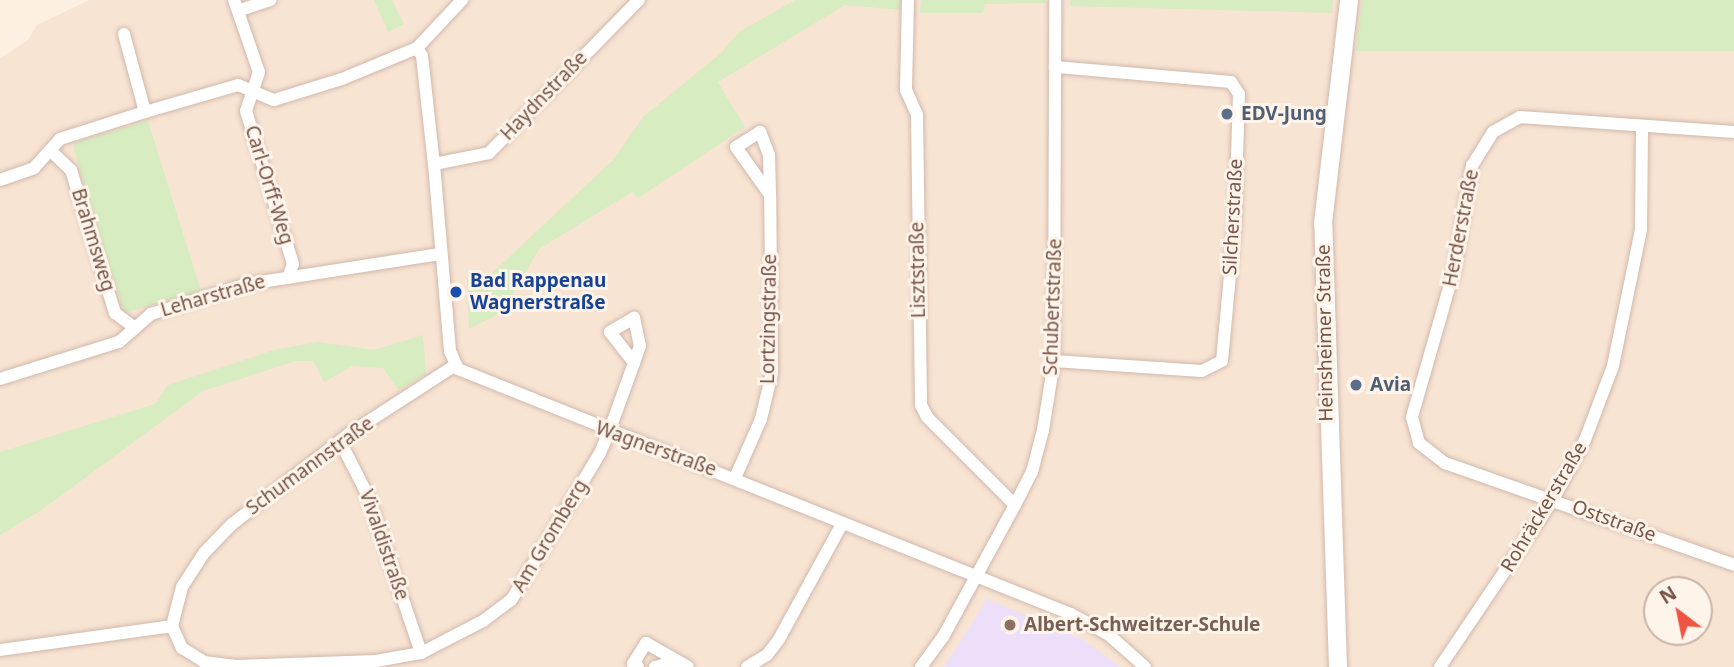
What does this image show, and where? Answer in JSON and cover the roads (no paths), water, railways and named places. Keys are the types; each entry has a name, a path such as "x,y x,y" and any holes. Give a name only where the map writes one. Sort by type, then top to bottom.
{"street":[{"path":"237,5 270,0"},
{"path":"0,180 34,168 60,139 145,112 238,85 274,100 342,79 417,48 462,0"},
{"name":"Haydnstraße","path":"434,164 489,153 639,0"},
{"name":"Lisztstraße","path":"908,0 906,90 917,115 921,405 927,417 1015,505"},
{"name":"Schubertstraße","path":"921,667 1015,505 1040,440 1054,361 1055,0"},
{"name":"Heinsheimer Straße","path":"1338,667 1323,223 1349,0"},
{"name":"Carl-Orff-Weg","path":"237,5 259,72 246,111 293,264 288,278"},
{"path":"124,34 145,112"},
{"path":"417,48 434,164 440,254 454,366"},
{"name":"Silcherstraße","path":"1054,361 1202,371 1222,361 1235,221 1239,94 1231,82 1055,67"},
{"name":"Herderstraße","path":"1419,443 1412,417 1455,267 1472,165 1483,143 1521,117 1734,132"},
{"name":"Rohräckerstraße","path":"1440,667 1554,498 1584,442 1619,349 1642,229 1642,127"},
{"name":"Brahmsweg","path":"50,150 71,170 115,313 135,328"},
{"name":"Lortzingstraße","path":"735,478 761,419 772,373 770,195"},
{"name":"Leharstraße","path":"0,379 120,342 135,328 162,311 248,284 440,254"},
{"name":"Am Gromberg","path":"172,626 182,648 204,662 236,666 376,661 421,653 483,621 512,599 609,432 634,363"},
{"name":"Wagnerstraße","path":"454,366 609,432 735,478 842,524 1090,622 1145,667"},
{"name":"Schumannstraße","path":"172,626 182,587 204,553 271,490 454,366"},
{"name":"Vivaldistraße","path":"340,441 368,496 421,653"},
{"name":"Oststraße","path":"1419,443 1445,463 1554,498 1734,565"},
{"path":"747,667 767,654 779,639 842,524"},
{"path":"0,650 172,626"},
{"path":"638,667 633,664 646,643 674,662 688,667"},
{"path":"655,667 674,662"}],"place":[{"name":"EDV-Jung","path":"1227,114"},
{"name":"Bad Rappenau Wagnerstraße","path":"456,292"},
{"name":"Avia","path":"1356,385"},
{"name":"Albert-Schweitzer-Schule","path":"1010,625"}]}
